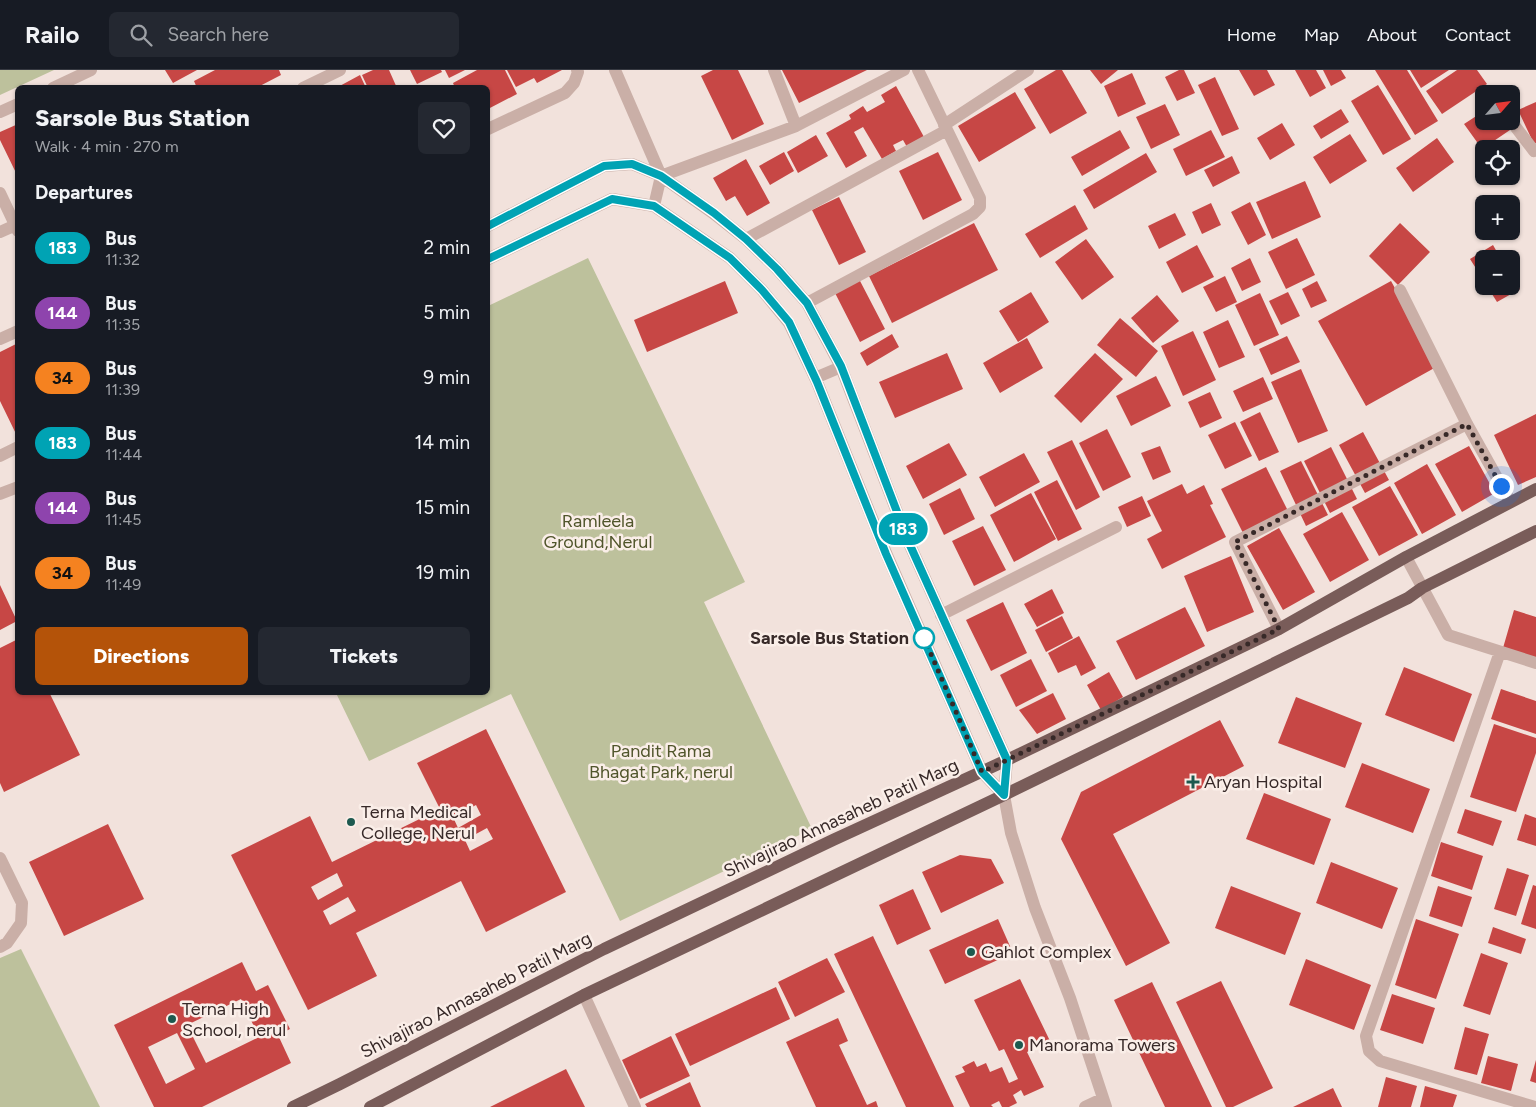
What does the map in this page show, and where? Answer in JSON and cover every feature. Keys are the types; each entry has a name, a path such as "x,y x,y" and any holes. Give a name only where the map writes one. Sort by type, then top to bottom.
{"main road":[{"name":"Shivajirao Annasaheb Patil Marg","path":"293,1107 604,949 833,840 982,772 1279,629 1406,557 1536,488"},
{"path":"370,1107 584,995 1004,795 1408,598 1422,588 1536,531"}],"street":[{"path":"59,85 91,70"},
{"path":"309,85 340,70"},
{"path":"490,128 565,93 574,83 577,70"},
{"path":"615,70 661,176 654,206"},
{"path":"774,70 796,126"},
{"path":"661,176 796,126 904,70"},
{"path":"807,303 973,214 980,208 980,198 918,70"},
{"path":"746,239 945,128 1028,70"},
{"path":"0,112 15,105"},
{"path":"1518,130 1534,151 1536,150"},
{"path":"490,225 604,166 632,164 661,176 714,213 746,239 777,269 807,303 841,366 909,543 1007,760 1004,795 1011,833 1035,908 1070,998 1104,1103 1085,1107"},
{"path":"0,193 15,222"},
{"path":"490,258 612,199 654,206 730,258 762,290 789,322 815,378 886,554 982,772 1004,795"},
{"path":"0,232 15,227"},
{"path":"1400,290 1467,424 1510,501"},
{"path":"0,339 15,332"},
{"path":"815,378 841,366"},
{"path":"1279,629 1235,542 1467,424"},
{"path":"0,456 15,449"},
{"path":"0,494 15,487"},
{"path":"941,615 1116,527"},
{"path":"1406,557 1448,635 1536,663"},
{"path":"1500,652 1366,1036 1369,1051 1380,1061 1535,1107"},
{"path":"0,858 22,903 21,923 7,943 0,947"},
{"path":"584,995 635,1107"}],"green space":[{"path":"0,70 54,70 22,85 15,85 15,88 0,95"},
{"path":"588,258 745,582 704,602 812,829 620,921 511,694 369,761 337,695 490,695 490,305"},
{"path":"21,949 100,1107 0,1107 0,958"}],"building":[{"path":"165,70 197,70 173,83"},
{"path":"215,70 279,70 281,75 262,85 196,85 194,81"},
{"path":"373,70 389,70 396,85 367,85 362,75"},
{"path":"410,70 441,70 442,72 417,84"},
{"path":"445,70 465,70 449,78"},
{"path":"477,70 505,70 517,94 490,108 490,85 454,85 453,83"},
{"path":"507,70 562,70 537,83 534,78 516,87"},
{"path":"713,70 738,70 764,124 732,140 701,76"},
{"path":"782,70 867,70 799,103"},
{"path":"1056,70 1062,70 1087,113 1050,134 1024,89"},
{"path":"1090,70 1118,70 1101,84"},
{"path":"1179,70 1184,70 1195,93 1177,101 1165,77"},
{"path":"1239,70 1267,70 1275,85 1254,96"},
{"path":"1295,70 1316,70 1326,88 1310,97"},
{"path":"1323,70 1341,70 1346,78 1331,86"},
{"path":"1375,70 1407,70 1438,121 1415,135"},
{"path":"1410,70 1449,70 1421,88"},
{"path":"1457,70 1477,70 1487,84 1475,85 1475,92 1442,114 1426,91"},
{"path":"1132,73 1146,104 1118,117 1104,86"},
{"path":"360,75 365,85 342,85"},
{"path":"1215,77 1239,129 1222,136 1198,85"},
{"path":"1378,85 1411,139 1383,155 1351,101"},
{"path":"896,86 924,137 907,147 903,140 893,145 896,151 882,159 863,127 854,132 867,156 846,168 826,133 851,119 849,115 863,106 867,112 885,102 881,95"},
{"path":"1015,92 1036,128 979,162 958,126"},
{"path":"1536,102 1536,143 1534,144 1520,114 1520,109"},
{"path":"1165,104 1180,135 1151,149 1136,117"},
{"path":"1341,109 1349,122 1321,139 1313,126"},
{"path":"1475,117 1475,130 1510,130 1495,140 1476,140 1464,124"},
{"path":"1282,123 1295,145 1270,160 1257,138"},
{"path":"15,125 15,171 0,140 0,132"},
{"path":"1120,130 1130,148 1082,176 1071,157"},
{"path":"1211,130 1225,157 1186,176 1173,149"},
{"path":"1350,134 1367,161 1330,184 1313,157"},
{"path":"816,135 828,156 798,173 787,152"},
{"path":"1437,138 1454,162 1413,192 1396,168"},
{"path":"784,152 794,171 770,185 759,166"},
{"path":"938,152 962,200 923,220 899,171"},
{"path":"1146,153 1157,172 1094,209 1083,190"},
{"path":"1232,156 1240,173 1213,187 1204,170"},
{"path":"746,159 770,203 747,216 735,196 726,201 713,178"},
{"path":"1305,181 1321,217 1272,239 1256,202"},
{"path":"839,197 866,252 839,265 812,210"},
{"path":"1250,202 1266,235 1248,245 1231,212"},
{"path":"1211,203 1221,225 1202,234 1192,212"},
{"path":"1075,205 1088,229 1040,258 1025,234"},
{"path":"1175,213 1186,235 1159,249 1148,226"},
{"path":"974,223 998,270 892,323 869,276"},
{"path":"1400,223 1430,252 1398,285 1369,256"},
{"path":"1297,238 1315,275 1286,289 1268,252"},
{"path":"1086,239 1114,277 1082,300 1055,262"},
{"path":"1197,245 1214,277 1182,293 1166,262"},
{"path":"1493,245 1496,250 1485,250"},
{"path":"1475,256 1475,267 1470,259"},
{"path":"1250,258 1261,282 1242,291 1231,268"},
{"path":"1225,276 1237,302 1216,312 1203,287"},
{"path":"859,279 885,329 860,342 834,291"},
{"path":"725,281 738,313 647,352 634,320"},
{"path":"1317,281 1327,301 1311,308 1302,289"},
{"path":"1391,281 1438,366 1366,406 1318,321"},
{"path":"1031,292 1049,322 1018,342 999,311"},
{"path":"1288,292 1300,316 1281,325 1269,301"},
{"path":"1260,293 1279,335 1254,346 1235,305"},
{"path":"1157,295 1179,321 1153,343 1131,318"},
{"path":"1493,295 1509,295 1497,302"},
{"path":"1120,318 1158,351 1136,377 1097,345"},
{"path":"1228,320 1245,357 1219,368 1203,332"},
{"path":"1193,331 1216,380 1183,396 1161,346"},
{"path":"892,334 899,347 867,366 860,353"},
{"path":"1287,336 1300,362 1271,375 1259,349"},
{"path":"1027,338 1043,368 1000,393 983,363"},
{"path":"15,344 15,432 0,401 0,352"},
{"path":"947,353 963,389 895,418 879,382"},
{"path":"1095,353 1123,379 1081,423 1054,396"},
{"path":"1301,369 1328,431 1298,443 1271,382"},
{"path":"1156,376 1171,406 1131,426 1116,396"},
{"path":"1263,377 1273,399 1243,412 1233,391"},
{"path":"1210,392 1222,418 1200,428 1188,402"},
{"path":"1260,412 1279,452 1259,461 1240,422"},
{"path":"1536,414 1536,477 1518,485 1494,435"},
{"path":"1235,422 1252,456 1225,469 1208,435"},
{"path":"1107,429 1131,477 1103,491 1079,443"},
{"path":"1363,432 1389,480 1365,493 1339,445"},
{"path":"1072,440 1100,497 1076,510 1047,452"},
{"path":"949,443 967,475 923,499 906,466"},
{"path":"1160,446 1171,472 1153,480 1141,453"},
{"path":"1469,446 1495,493 1462,512 1435,464"},
{"path":"1331,447 1357,499 1330,513 1304,461"},
{"path":"1024,453 1040,482 995,507 979,477"},
{"path":"1301,461 1328,515 1306,526 1280,471"},
{"path":"1427,464 1456,515 1422,534 1394,483"},
{"path":"1266,467 1288,511 1243,533 1221,489"},
{"path":"1057,480 1082,529 1058,541 1034,492"},
{"path":"1182,484 1187,494 1204,485 1213,504 1210,505 1226,537 1162,569 1147,539 1162,531 1147,501"},
{"path":"1390,486 1418,535 1379,556 1352,507"},
{"path":"960,488 975,519 944,535 929,504"},
{"path":"1031,493 1056,539 1014,562 990,515"},
{"path":"1142,496 1151,516 1127,527 1118,507"},
{"path":"1342,512 1369,560 1330,582 1303,534"},
{"path":"983,526 1006,570 974,586 952,541"},
{"path":"1279,528 1315,592 1283,610 1247,546"},
{"path":"1231,556 1254,612 1207,632 1184,576"},
{"path":"0,585 15,617 15,622 0,630"},
{"path":"1052,589 1064,613 1037,627 1024,604"},
{"path":"1003,602 1027,653 991,671 966,620"},
{"path":"1185,607 1205,646 1136,680 1116,641"},
{"path":"1514,610 1536,617 1536,658 1503,648"},
{"path":"1062,616 1073,638 1046,652 1035,630"},
{"path":"1079,636 1096,668 1081,676 1076,665 1058,673 1048,653"},
{"path":"15,640 15,695 50,695 80,755 4,792 0,783 0,648"},
{"path":"1031,659 1047,691 1016,707 1000,675"},
{"path":"1404,667 1472,694 1454,742 1385,715"},
{"path":"1109,672 1123,697 1101,710 1087,685"},
{"path":"1501,689 1536,701 1536,734 1491,719"},
{"path":"1053,693 1066,719 1037,734 1019,710"},
{"path":"1296,697 1362,723 1345,768 1278,743"},
{"path":"1220,720 1244,766 1113,834 1170,943 1126,966 1061,839 1081,792"},
{"path":"1494,724 1536,738 1536,753 1516,812 1470,797"},
{"path":"486,729 566,892 486,932 461,881 356,933 377,976 308,1010 231,855 310,816 332,862 440,809 417,763","holes":["476,805 481,815 458,828 453,817","487,828 493,839 470,851 465,840","337,873 343,886 318,900 311,887","348,897 356,911 330,925 323,911"]},
{"path":"1362,763 1430,789 1413,833 1345,807"},
{"path":"1264,793 1331,819 1314,865 1246,839"},
{"path":"1465,809 1502,821 1493,846 1457,833"},
{"path":"1525,814 1536,818 1536,846 1517,840"},
{"path":"108,824 144,899 64,936 29,862"},
{"path":"1441,842 1483,856 1472,890 1431,876"},
{"path":"960,855 991,859 1004,883 941,913 922,872"},
{"path":"1331,862 1398,888 1382,929 1316,903"},
{"path":"1507,868 1529,875 1516,916 1494,909"},
{"path":"1533,885 1536,886 1536,929 1521,924"},
{"path":"1231,886 1301,913 1285,955 1215,928"},
{"path":"1438,886 1472,897 1462,927 1429,916"},
{"path":"913,889 931,929 897,945 879,905"},
{"name":"Gahlot Complex","path":"998,919 1013,953 945,984 929,950"},
{"path":"1416,919 1459,934 1436,999 1395,985"},
{"path":"1493,927 1526,939 1521,954 1488,943"},
{"path":"873,936 954,1107 906,1107 834,954"},
{"path":"1481,953 1508,963 1490,1015 1463,1006"},
{"path":"827,958 845,992 795,1017 778,982"},
{"path":"1306,959 1371,985 1354,1030 1289,1005"},
{"path":"242,962 256,991 268,985 290,1029 278,1035 291,1063 202,1107 154,1107 114,1025","holes":["241,999 259,1037 206,1063 187,1025","177,1033 195,1069 166,1084 148,1047"]},
{"name":"Manorama Towers","path":"1020,979 1050,1041 1027,1052 1044,1087 1024,1096 1021,1090 1013,1095 1017,1103 1009,1107 1002,1107 999,1101 991,1105 993,1107 970,1107 955,1076 965,1072 962,1067 974,1061 977,1067 986,1063 990,1072 1002,1067 1009,1083 1018,1079 1004,1049 999,1051 974,1000"},
{"path":"1221,981 1273,1088 1233,1107 1226,1107 1176,1002"},
{"path":"1152,982 1212,1107 1165,1107 1114,1000"},
{"path":"776,987 790,1019 690,1066 675,1034"},
{"path":"1392,994 1435,1008 1423,1044 1380,1030"},
{"path":"838,1018 848,1041 839,1045 867,1105 876,1101 878,1107 816,1107 786,1042"},
{"path":"1465,1027 1489,1034 1477,1075 1454,1069"},
{"path":"671,1036 690,1076 640,1099 622,1060"},
{"path":"1488,1056 1518,1064 1511,1091 1481,1083"},
{"path":"1536,1060 1536,1083 1530,1081"},
{"path":"566,1069 585,1107 490,1107"},
{"path":"1386,1077 1417,1086 1411,1107 1378,1107"},
{"path":"690,1082 701,1107 647,1107 645,1104"},
{"path":"1425,1086 1457,1095 1453,1107 1420,1107"},
{"path":"1333,1088 1342,1107 1293,1107"}],"bus line":[{"name":"183","path":"490,225 604,166 632,164 661,176 714,213 746,239 777,269 807,303 841,366 909,543 1007,760 1004,795 982,772 886,554 817,382 789,322 762,290 730,258 654,206 612,199 490,258"}],"place":[{"name":"Sarsole Bus Station","path":"924,638"},
{"name":"Aryan Hospital","path":"1193,782"},
{"name":"Terna Medical College, Nerul","path":"351,822"},
{"name":"Gahlot Complex","path":"971,952"},
{"name":"Terna High School, nerul","path":"172,1019"},
{"name":"Manorama Towers","path":"1019,1045"}],"route":[{"path":"924,638 982,772 1279,629 1235,542 1467,424 1501,486"}],"park label":[{"name":"Ramleela Ground,Nerul","path":"598,531"},
{"name":"Pandit Rama Bhagat Park, nerul","path":"661,761"}]}
